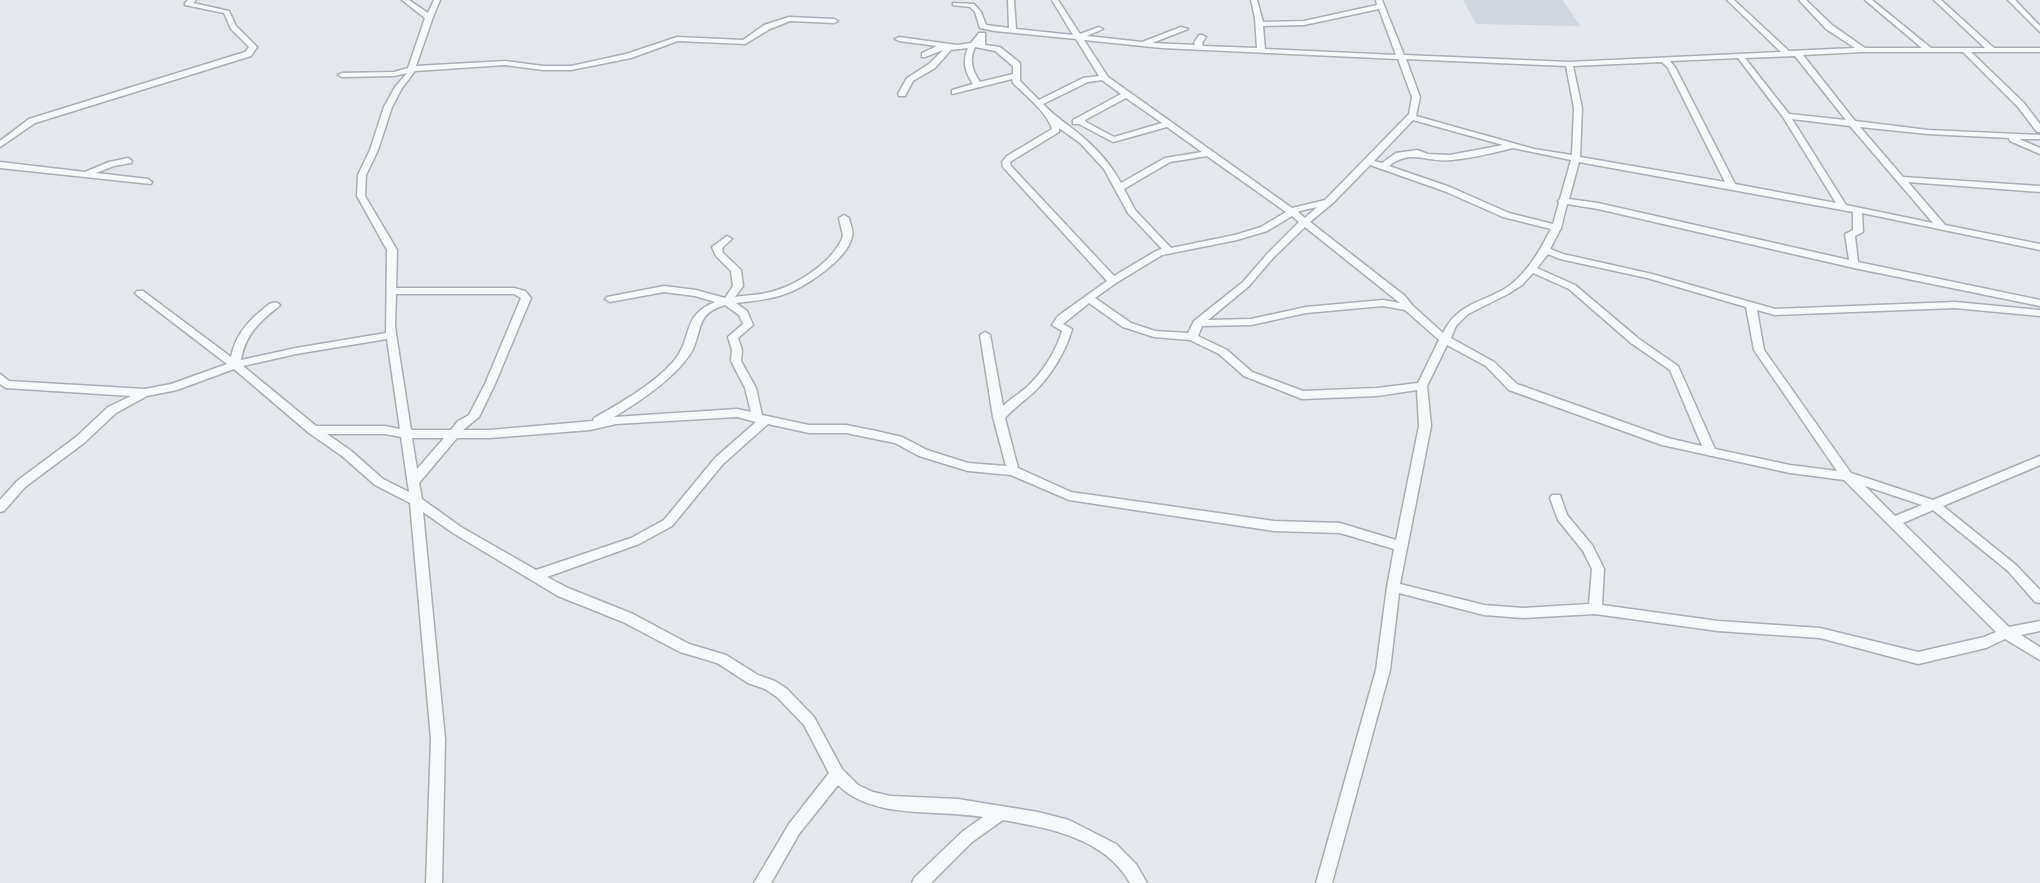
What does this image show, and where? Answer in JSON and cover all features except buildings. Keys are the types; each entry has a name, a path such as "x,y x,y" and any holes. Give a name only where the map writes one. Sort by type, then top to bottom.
{"street":[{"path":"0,145 32,121 235,59 248,54 253,47 233,30 228,21 227,12 179,0"},
{"path":"405,0 429,17"},
{"path":"434,883 438,739 416,501 392,335 392,250 361,196 362,175 374,150 388,107 415,67 429,17 437,0"},
{"path":"1011,0 1013,31"},
{"path":"1055,0 1104,77 1292,212 1402,298 1408,308 1444,339 1490,364 1513,387 1666,442 1790,469 1847,476 1934,505 2012,568 2040,598"},
{"path":"1252,0 1259,18 1261,51"},
{"path":"1730,0 1788,54"},
{"path":"1802,0 1829,27 1863,50"},
{"path":"1868,0 1929,50"},
{"path":"1938,0 1992,50"},
{"path":"2011,0 2040,30"},
{"path":"1192,337 1198,323 1246,284 1270,256 1304,222 1331,200 1412,117 1416,97 1380,3 1346,16 1304,23 1258,24"},
{"path":"955,4 972,5 978,12 983,26 995,29 1141,45 1401,57 1568,64 1863,50 2040,50"},
{"path":"342,75 376,75 415,67 506,63 543,68 571,68 628,56 662,42 677,39 745,42 766,28 789,19 834,22"},
{"path":"978,85 967,62 967,53 977,46 981,38 988,31 995,29"},
{"path":"1078,38 1099,29"},
{"path":"1141,45 1184,29"},
{"path":"1200,48 1198,43 1202,37"},
{"path":"899,39 954,46"},
{"path":"902,94 910,80 932,66 949,48 954,46"},
{"path":"925,55 938,48 977,46 997,49 1006,58 1014,62 1017,65 1016,81 1053,119 1083,141 1108,168 1131,212 1169,251"},
{"path":"1965,50 2021,105 2040,130"},
{"path":"1798,54 1852,123 1942,227"},
{"path":"1741,57 1786,116 1843,207"},
{"path":"1664,60 1671,67 1732,187"},
{"path":"1324,883 1383,670 1393,587 1425,426 1422,386 1452,326 1464,312 1505,292 1533,270 1556,228 1562,201 1576,158 1578,108 1568,64"},
{"path":"955,92 1016,76"},
{"path":"1037,104 1086,80 1104,77"},
{"path":"994,82 1000,84 1008,83 1025,90"},
{"path":"1064,128 1127,94"},
{"path":"1786,116 1928,132 2040,137"},
{"path":"1412,117 1512,146 1843,207 2040,247"},
{"path":"1053,119 1056,130 1010,158 1006,162 1007,167 1113,281"},
{"path":"1081,119 1090,128 1113,140 1168,124"},
{"path":"2005,136 2040,151"},
{"path":"1382,167 1396,156 1417,152 1426,158 1452,157 1512,146"},
{"path":"1119,188 1168,160 1208,153"},
{"path":"84,176 112,164 128,161"},
{"path":"1367,161 1448,189 1506,215 1556,228"},
{"path":"0,165 148,182"},
{"path":"1901,179 2040,189"},
{"path":"999,417 1013,402 1031,389 1056,357 1063,344 1066,329 1056,325 1088,298 1113,281 1159,253 1237,237 1264,229 1292,212 1331,200"},
{"path":"1562,201 1598,206 1854,265 2040,303"},
{"path":"1854,265 1850,234 1858,232 1856,210"},
{"path":"590,426 655,386 686,352 692,327 703,312 727,302 781,293 824,266 841,250 848,236 844,218"},
{"path":"727,239 717,247 719,254 736,270 738,286 727,302"},
{"path":"1545,250 1560,256 1649,276 1775,312 1956,305 2040,313"},
{"path":"1533,270 1572,287 1635,342 1674,368 1711,453"},
{"path":"610,299 664,289 696,293 727,302 743,313 748,326 733,338 737,350 736,361 748,379 761,419"},
{"path":"391,291 514,291 522,293 526,298 490,384 473,418 462,424 413,482"},
{"path":"140,294 235,365 313,430 346,453 379,482 416,501 458,530 563,592 628,618 685,648 721,659 753,679 770,685 782,693 809,720 837,774 853,790 891,804 958,806 1046,821 1069,827 1111,849 1123,860 1139,883"},
{"path":"1088,298 1126,325 1154,334 1192,337 1223,352 1248,374 1302,395 1377,392 1422,386"},
{"path":"1198,323 1251,322 1306,310 1383,303 1408,308"},
{"path":"235,365 238,345 252,323 276,305"},
{"path":"1751,305 1759,350 1847,476 2006,633 2040,654"},
{"path":"985,334 999,417 1013,471"},
{"path":"0,378 6,384 145,393 172,388 235,365 296,351 392,335"},
{"path":"0,508 21,484 80,440 112,410 145,393"},
{"path":"313,430 385,430 407,434 490,434 590,426 616,420 728,414 793,424 809,429 846,429 898,440 923,453 968,467 1013,471 1069,496 1274,526 1340,528 1402,546"},
{"path":"535,576 635,541 668,523 719,461 761,419"},
{"path":"1894,522 2040,460"},
{"path":"1556,498 1562,517 1588,548 1598,569 1595,610"},
{"path":"1393,587 1484,610 1523,613 1595,610 1718,626 1820,633 1918,658 1986,642 2006,633 2040,626"},
{"path":"762,883 794,829 837,774"},
{"path":"920,883 967,837 999,814"}],"shaded area":[{"path":"1463,0 1563,0 1580,26 1476,24"}]}
